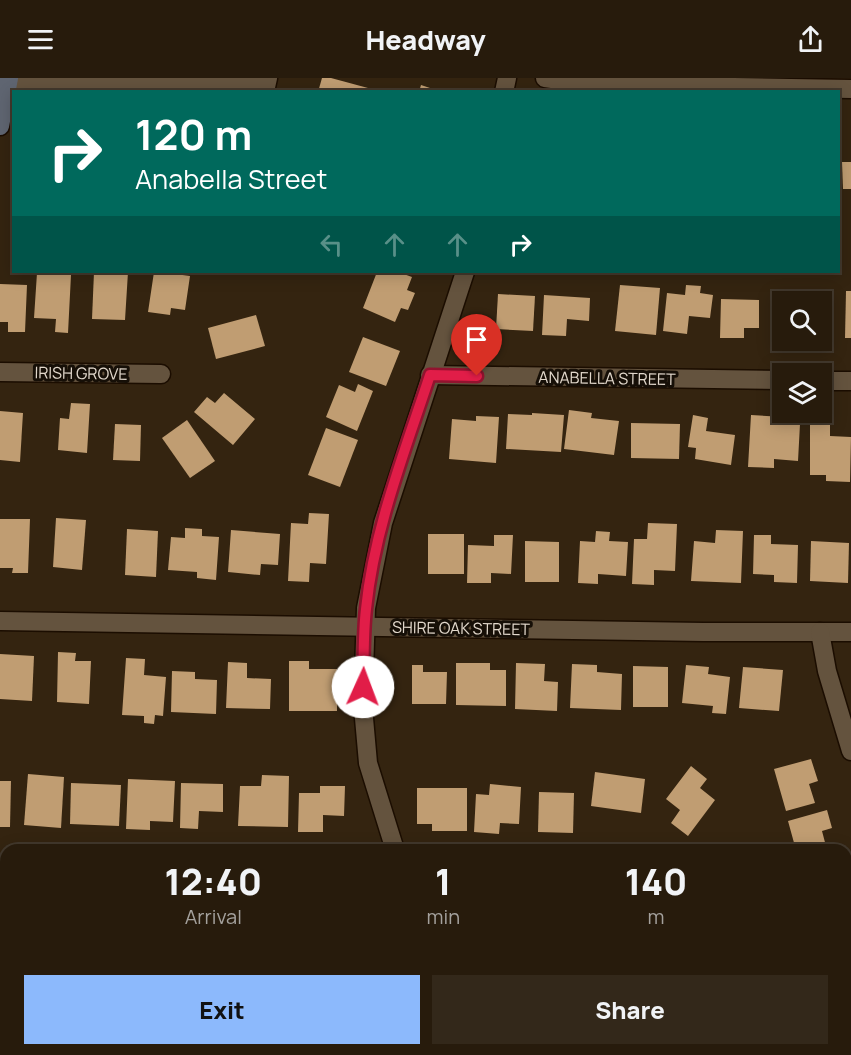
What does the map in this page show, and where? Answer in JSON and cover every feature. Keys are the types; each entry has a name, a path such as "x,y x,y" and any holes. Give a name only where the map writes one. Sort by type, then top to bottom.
{"street":[{"path":"546,78 616,86 851,89"},
{"path":"0,126 8,80 267,82"},
{"path":"392,844 368,763 363,707 366,608 383,523 465,273"},
{"name":"IRISH GROVE","path":"0,372 161,374"},
{"name":"ANABELLA STREET","path":"430,375 772,380"},
{"path":"832,381 851,381"},
{"name":"SHIRE OAK STREET","path":"0,621 851,632"},
{"path":"820,632 827,671 851,752"}],"building":[{"path":"322,78 331,78 368,88 368,90 319,90"},
{"path":"421,85 436,90 420,90"},
{"path":"842,162 851,162 851,189 843,189"},
{"path":"37,273 71,275 68,333 55,332 56,319 34,318"},
{"path":"94,273 128,273 125,320 92,319"},
{"path":"154,273 190,276 185,310 171,308 170,315 148,312"},
{"path":"377,273 401,273 412,277 407,290 415,293 408,310 401,308 395,322 363,308"},
{"path":"0,284 27,285 25,332 8,332 8,322 0,322"},
{"path":"620,285 660,288 656,335 615,331"},
{"path":"686,285 701,286 700,293 713,295 710,318 689,316 687,334 663,331 667,293 685,295"},
{"path":"846,291 851,291 851,338 845,338"},
{"path":"498,294 535,296 533,331 496,329"},
{"path":"544,295 590,298 589,321 567,319 566,336 542,335"},
{"path":"721,299 759,300 759,328 744,328 744,338 720,338"},
{"path":"256,315 265,346 216,359 208,328"},
{"path":"363,337 400,351 386,386 349,372"},
{"path":"358,384 373,391 357,431 326,417 339,385 355,392"},
{"path":"224,393 255,419 233,445 194,412 207,397 215,403"},
{"path":"71,403 90,404 87,453 58,450 60,418 69,419"},
{"path":"569,410 592,413 591,418 619,421 614,455 564,449"},
{"path":"0,411 23,413 20,462 0,460"},
{"path":"532,413 564,415 561,452 506,449 508,414 532,415"},
{"path":"693,415 708,418 706,431 735,435 731,465 695,459 696,448 688,447"},
{"path":"751,415 772,416 772,423 800,424 798,461 774,459 774,468 748,467"},
{"path":"476,416 499,417 496,463 449,459 452,419 476,421"},
{"path":"187,420 215,461 190,478 162,438"},
{"path":"631,423 680,424 679,459 631,458"},
{"path":"810,423 830,423 830,436 851,437 850,482 826,481 826,475 810,475"},
{"path":"115,424 141,425 140,461 113,460"},
{"path":"326,428 358,440 340,487 308,475"},
{"path":"309,513 329,514 326,564 310,563 309,582 288,581 291,523 308,524"},
{"path":"56,518 86,520 82,570 53,567"},
{"path":"0,519 30,519 28,573 12,573 13,568 0,568"},
{"path":"648,523 677,524 675,571 654,570 654,585 632,584 634,539 647,539"},
{"path":"185,528 202,529 202,536 219,537 216,580 197,578 197,572 168,570 171,537 185,538"},
{"path":"127,529 158,531 156,577 125,575"},
{"path":"231,530 280,534 278,565 261,564 260,575 228,572"},
{"path":"716,530 743,531 741,583 691,581 694,541 715,543"},
{"path":"596,531 610,532 609,541 628,542 626,576 598,574 598,584 578,583 580,541 595,542"},
{"path":"428,534 464,534 464,574 428,574"},
{"path":"494,535 513,535 511,574 491,573 491,583 467,583 468,545 494,546"},
{"path":"754,535 771,535 771,544 798,545 797,583 774,582 774,575 753,574"},
{"path":"525,541 559,542 559,582 525,582"},
{"path":"811,541 849,543 848,583 810,581"},
{"path":"58,652 76,653 75,661 91,661 89,704 57,702"},
{"path":"0,654 34,656 32,701 0,699"},
{"path":"126,658 145,659 144,675 166,677 163,716 155,715 154,724 144,723 144,716 122,715"},
{"path":"289,661 309,661 309,669 337,669 337,711 289,711"},
{"path":"228,662 247,663 247,678 271,679 270,709 226,708"},
{"path":"456,663 490,663 490,670 506,670 506,706 456,705"},
{"path":"516,663 545,664 544,681 558,682 557,711 515,709"},
{"path":"572,664 597,665 597,672 622,674 621,710 570,708"},
{"path":"412,665 423,665 423,672 447,672 446,704 412,704"},
{"path":"686,665 709,667 708,674 730,677 726,714 712,713 713,706 682,703"},
{"path":"633,666 668,667 668,707 633,707"},
{"path":"743,667 783,670 779,711 739,708"},
{"path":"172,671 195,672 195,679 217,680 216,714 171,712"},
{"path":"811,759 818,781 809,784 815,803 786,811 774,769"},
{"path":"691,766 707,779 700,788 715,800 688,836 671,823 680,810 666,799"},
{"path":"595,772 645,779 641,813 591,806"},
{"path":"28,774 64,777 61,828 24,825"},
{"path":"262,775 289,776 288,827 238,826 240,786 261,786"},
{"path":"128,779 175,781 173,822 150,821 150,830 126,829"},
{"path":"0,781 11,781 10,827 0,827"},
{"path":"71,783 121,785 119,826 70,824"},
{"path":"181,783 223,784 223,812 199,811 198,829 180,828"},
{"path":"490,784 521,787 519,824 500,823 499,834 474,832 476,794 489,795"},
{"path":"320,786 345,786 344,816 323,815 323,832 298,832 299,793 320,793"},
{"path":"417,788 467,788 467,831 432,831 432,824 417,824"},
{"path":"539,792 574,793 573,833 538,832"},
{"path":"827,810 832,828 822,831 825,844 794,844 788,821"}],"route":[{"path":"363,687 366,608 375,559 383,523 430,375 477,376"}]}
